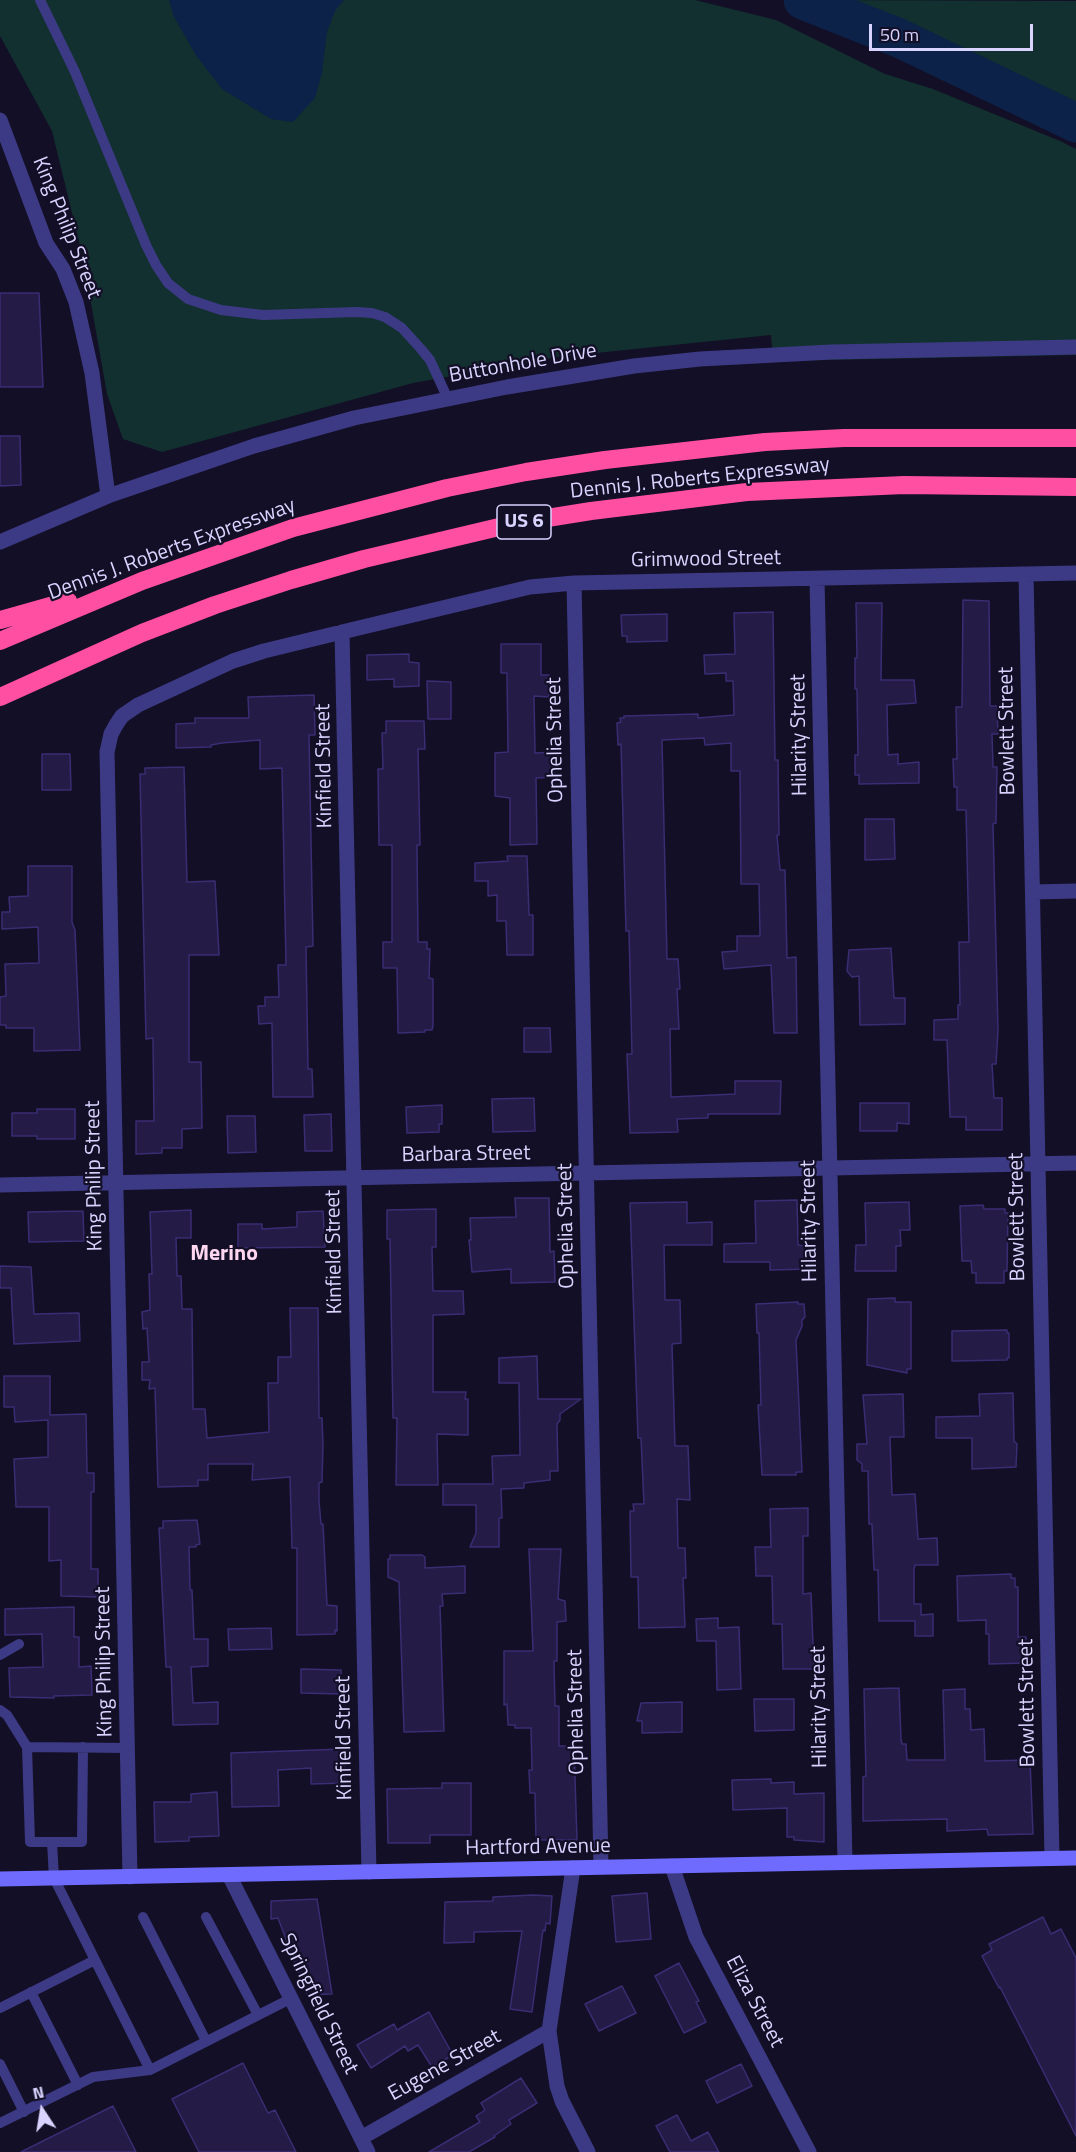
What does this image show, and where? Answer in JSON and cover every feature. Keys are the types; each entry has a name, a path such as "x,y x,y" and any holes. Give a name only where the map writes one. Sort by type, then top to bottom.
{"highway":[{"name":"Dennis J. Roberts Expressway","path":"0,641 142,581 282,532 447,488 526,472 594,461 765,442 844,438 1076,438"},
{"name":"Dennis J. Roberts Expressway","path":"0,697 142,633 237,598 363,559 516,523 602,509 747,492 904,485 1076,487"},
{"path":"0,620 142,581"}],"main road":[{"name":"Hartford Avenue","path":"0,1879 1076,1858"}],"street":[{"name":"King Philip Street","path":"0,120 46,243 63,268 76,302 92,373 108,496"},
{"name":"Buttonhole Drive","path":"0,542 108,496 184,469 293,435 354,418 570,376 700,359 831,352 1076,347"},
{"name":"Grimwood Street","path":"342,632 509,591 574,583 1076,573"},
{"name":"Bowlett Street","path":"1026,574 1052,1858"},
{"name":"Hilarity Street","path":"817,579 845,1862"},
{"name":"Ophelia Street","path":"574,583 601,1867"},
{"name":"King Philip Street","path":"130,1877 107,752 111,734 128,711 200,675 264,651 342,632"},
{"name":"Kinfield Street","path":"342,632 369,1872"},
{"path":"1033,892 1076,891"},
{"name":"Barbara Street","path":"0,1185 1076,1163"},
{"name":"Eliza Street","path":"672,1866 696,1937 808,2152"},
{"path":"573,1868 549,2031 557,2086 562,2101 588,2152"},
{"name":"Springfield Street","path":"229,1875 368,2152"},
{"name":"Eugene Street","path":"361,2138 549,2031"}],"lane":[{"path":"40,0 75,72 146,245 168,283 188,299 221,310 263,315 357,312 385,317 402,328 430,360 448,399"},
{"path":"0,1654 19,1644"},
{"path":"0,1710 7,1715 27,1747 30,1842 82,1842 83,1748"},
{"path":"27,1747 128,1748"},
{"path":"52,1842 54,1878 150,2070"},
{"path":"143,1917 206,2041"},
{"path":"206,1917 258,2015"},
{"path":"0,2008 94,1960"},
{"path":"31,1992 78,2085"},
{"path":"0,2123 93,2077 150,2070 292,1998"},
{"path":"0,2064 24,2112"}],"green space":[{"path":"0,0 695,0 776,20 885,74 933,89 1076,149 1076,355 780,361 773,360 771,335 557,357 413,383 162,452 123,439 107,394 83,258 52,131 0,36"},
{"path":"817,0 1076,1 1076,114 991,76 917,37"}],"water":[{"path":"169,0 344,0 335,11 327,32 322,73 315,98 293,122 271,119 222,89 197,57 174,17"}],"building":[{"path":"0,293 39,293 43,387 0,387"},
{"path":"0,436 20,436 21,485 0,486"},
{"path":"963,600 989,601 990,706 997,706 998,734 992,734 993,767 997,767 996,823 993,824 998,1030 996,1064 992,1064 994,1098 1002,1098 1002,1130 966,1130 966,1117 950,1117 947,1040 934,1040 934,1020 958,1019 958,1005 960,1005 959,942 969,942 966,810 957,810 953,759 957,759 956,707 962,707"},
{"path":"856,603 882,603 881,680 914,680 916,703 887,705 888,755 898,754 898,764 919,762 919,783 859,784 859,775 855,775 855,755 858,755 857,689 855,689"},
{"path":"773,612 775,760 778,760 779,835 777,835 780,870 785,870 787,958 796,957 797,1033 774,1033 771,965 724,969 722,952 737,951 737,936 760,936 759,884 741,884 740,771 731,771 731,743 705,745 704,738 662,740 667,959 678,959 680,989 677,989 679,1029 670,1029 671,1097 735,1094 735,1081 781,1081 780,1114 708,1114 708,1118 677,1119 678,1132 630,1133 627,1054 632,1054 629,931 626,931 621,744 618,745 617,723 621,722 620,718 624,716 698,714 698,718 734,715 733,681 726,681 726,673 705,674 704,655 735,654 734,613"},
{"path":"667,614 667,641 627,642 627,636 622,636 621,615"},
{"path":"501,644 541,644 541,675 549,675 549,697 534,696 535,753 555,752 555,777 536,778 537,844 510,845 510,798 495,796 495,753 508,752 507,673 501,673"},
{"path":"409,654 409,662 419,663 419,686 394,687 394,679 367,680 367,655"},
{"path":"427,681 451,682 451,719 428,719"},
{"path":"314,695 315,735 309,735 313,946 306,947 308,1069 312,1069 313,1097 273,1097 272,1023 259,1024 258,1006 265,1006 265,997 279,997 278,965 286,965 282,768 260,769 260,740 222,743 211,745 211,747 176,748 176,724 195,723 195,718 249,718 248,697"},
{"path":"386,721 424,721 425,749 418,749 420,845 417,845 418,942 427,942 427,949 430,949 429,978 433,979 433,1026 432,1030 425,1030 425,1032 398,1033 397,968 383,968 383,942 392,942 392,845 379,845 378,769 383,769 382,733 386,733"},
{"path":"42,754 70,754 71,790 42,790"},
{"path":"184,767 187,882 215,881 219,955 189,955 189,1062 201,1062 202,1128 182,1129 182,1148 162,1148 162,1153 136,1154 136,1121 154,1121 153,1038 146,1039 140,774 145,774 145,768"},
{"path":"865,819 894,819 895,859 865,860"},
{"path":"507,856 527,856 529,915 533,915 533,955 507,955 506,921 497,921 497,895 488,896 488,881 475,881 475,863 508,861"},
{"path":"28,866 72,866 72,922 75,930 80,1050 34,1051 34,1028 6,1028 6,1025 0,1025 0,997 6,996 5,964 39,963 38,927 2,929 2,912 10,912 9,897 28,896"},
{"path":"891,948 894,998 905,998 905,1024 860,1025 859,976 852,977 847,971 849,950"},
{"path":"524,1028 550,1028 551,1052 524,1052"},
{"path":"534,1098 535,1131 493,1132 492,1099"},
{"path":"860,1103 909,1103 909,1124 897,1123 897,1131 860,1131"},
{"path":"442,1105 442,1124 439,1124 439,1132 407,1133 406,1107"},
{"path":"37,1109 75,1109 75,1139 37,1139 37,1136 12,1136 12,1113 37,1113"},
{"path":"331,1114 332,1151 305,1151 304,1115"},
{"path":"227,1116 255,1116 256,1152 228,1153"},
{"path":"515,1198 549,1198 550,1252 554,1251 555,1282 511,1283 511,1269 472,1272 469,1240 471,1240 470,1218 516,1217"},
{"path":"797,1200 798,1245 811,1247 811,1269 770,1270 770,1262 724,1262 724,1244 756,1243 755,1201"},
{"path":"687,1202 687,1223 712,1222 712,1245 664,1245 665,1300 680,1300 681,1343 672,1344 675,1446 688,1446 690,1500 677,1499 678,1548 685,1548 686,1578 683,1578 685,1627 639,1628 638,1577 631,1577 630,1511 634,1511 633,1504 644,1504 641,1438 638,1438 630,1203"},
{"path":"909,1202 910,1230 900,1230 901,1246 896,1246 896,1271 855,1271 856,1245 866,1245 865,1203"},
{"path":"983,1205 984,1209 1005,1209 1005,1213 1008,1213 1007,1271 1004,1271 1004,1283 976,1283 976,1273 972,1273 971,1261 962,1261 960,1206"},
{"path":"436,1209 436,1247 432,1247 433,1291 463,1291 464,1314 433,1315 433,1392 466,1392 468,1435 437,1434 438,1485 396,1485 397,1418 393,1418 390,1239 387,1239 387,1210"},
{"path":"191,1210 191,1238 176,1238 177,1276 181,1276 182,1309 192,1309 193,1409 205,1409 207,1438 269,1432 268,1383 278,1383 278,1357 291,1357 290,1308 318,1308 319,1418 322,1418 323,1444 319,1501 321,1524 323,1524 327,1605 337,1606 335,1634 297,1635 297,1548 292,1548 290,1477 252,1480 253,1464 208,1464 208,1480 198,1480 198,1486 158,1487 155,1388 149,1389 150,1380 142,1380 142,1362 149,1362 147,1328 143,1329 142,1312 150,1310 149,1274 152,1274 150,1212"},
{"path":"83,1211 84,1241 29,1242 28,1212"},
{"path":"323,1211 325,1247 238,1248 238,1224 262,1224 262,1229 297,1227 297,1212"},
{"path":"0,1266 31,1267 34,1314 79,1313 80,1341 14,1344 11,1288 0,1288"},
{"path":"895,1298 895,1302 911,1302 911,1369 907,1369 907,1373 867,1365 868,1299"},
{"path":"798,1302 798,1304 804,1304 805,1317 796,1340 802,1472 796,1472 796,1475 762,1475 758,1405 761,1405 759,1333 757,1333 756,1304"},
{"path":"1007,1330 1009,1358 1007,1360 952,1361 952,1331"},
{"path":"537,1356 538,1399 581,1399 560,1414 557,1424 558,1471 550,1471 550,1480 524,1483 524,1488 501,1489 502,1518 499,1518 499,1547 470,1547 476,1533 476,1505 443,1505 443,1484 493,1484 492,1456 520,1455 519,1383 499,1383 499,1358"},
{"path":"4,1376 50,1376 50,1415 86,1414 87,1473 94,1473 94,1492 91,1492 91,1569 98,1569 98,1597 61,1596 61,1560 49,1561 49,1507 16,1507 14,1459 48,1457 48,1420 15,1422 14,1407 4,1407"},
{"path":"1013,1393 1014,1441 1017,1444 1016,1467 972,1469 972,1438 936,1438 936,1417 980,1416 979,1394"},
{"path":"903,1394 904,1437 890,1437 892,1495 915,1494 918,1539 937,1538 938,1565 915,1565 914,1569 914,1604 921,1604 921,1615 933,1614 933,1636 915,1636 915,1621 879,1621 878,1570 874,1570 872,1524 869,1524 868,1471 862,1471 862,1464 857,1460 857,1444 867,1444 863,1395"},
{"path":"808,1508 808,1536 803,1536 803,1594 811,1593 814,1669 783,1669 782,1624 773,1624 772,1576 756,1576 755,1547 771,1547 770,1509"},
{"path":"197,1520 200,1544 196,1547 189,1547 190,1590 192,1590 194,1639 208,1639 208,1666 191,1667 193,1703 218,1702 218,1724 173,1725 171,1667 166,1667 159,1528 163,1528 163,1521"},
{"path":"529,1549 561,1549 558,1599 565,1601 566,1621 557,1622 557,1661 554,1661 555,1706 559,1706 559,1746 574,1746 577,1840 536,1840 535,1793 530,1793 531,1728 515,1728 515,1725 508,1725 507,1704 504,1705 504,1651 533,1651"},
{"path":"390,1555 422,1555 425,1557 425,1568 465,1566 465,1593 442,1594 443,1606 440,1606 444,1731 404,1732 399,1582 388,1577"},
{"path":"1011,1574 1011,1578 1015,1578 1015,1587 1018,1587 1018,1637 1026,1637 1026,1663 989,1664 989,1634 986,1634 986,1620 958,1621 957,1576"},
{"path":"74,1607 74,1637 79,1637 79,1667 91,1666 92,1695 54,1696 54,1698 10,1697 9,1668 43,1667 42,1634 5,1635 5,1609"},
{"path":"718,1618 718,1628 739,1627 741,1689 717,1690 716,1641 697,1641 696,1619"},
{"path":"271,1628 272,1649 229,1650 228,1629"},
{"path":"301,1669 341,1670 341,1694 301,1693"},
{"path":"899,1688 901,1739 902,1744 906,1744 907,1760 945,1760 943,1690 965,1689 965,1709 970,1709 971,1730 984,1729 985,1761 1030,1760 1033,1834 988,1835 987,1829 947,1831 947,1819 863,1821 863,1777 866,1776 864,1689"},
{"path":"754,1699 794,1699 794,1730 755,1731"},
{"path":"682,1702 682,1732 642,1733 642,1721 637,1721 641,1703"},
{"path":"344,1749 345,1783 311,1784 311,1768 278,1770 279,1806 232,1807 231,1753"},
{"path":"771,1779 771,1783 794,1782 794,1794 824,1793 824,1842 794,1840 794,1837 787,1837 787,1808 733,1810 732,1780"},
{"path":"442,1783 471,1783 471,1835 430,1835 430,1843 388,1843 387,1789 442,1788"},
{"path":"217,1792 219,1836 189,1837 189,1841 155,1842 154,1802 191,1802 191,1794"},
{"path":"647,1893 651,1939 616,1942 612,1896"},
{"path":"552,1896 550,1924 546,1923 545,1931 543,1930 532,2012 510,2009 522,1931 474,1932 474,1942 444,1943 445,1902 493,1901 493,1897"},
{"path":"317,1899 332,1994 307,1995 278,1918 271,1919 271,1901"},
{"path":"1043,1917 1051,1934 1061,1929 1076,1958 1076,2136 982,1956 992,1950 989,1944"},
{"path":"679,1963 699,2001 696,2002 706,2022 684,2033 655,1976"},
{"path":"622,1986 636,2013 599,2031 585,2004"},
{"path":"429,2012 453,2055 432,2067 418,2045 408,2051 405,2046 371,2068 357,2045 394,2024 397,2030"},
{"path":"243,2063 268,2113 275,2110 296,2152 199,2152 172,2099"},
{"path":"741,2064 752,2086 717,2103 706,2081"},
{"path":"521,2078 537,2103 509,2120 511,2124 495,2137 469,2152 429,2152 480,2122 476,2116 485,2110 481,2103"},
{"path":"113,2106 136,2152 21,2152"},
{"path":"677,2115 691,2141 708,2132 719,2152 670,2152 656,2126"}],"waterway":[{"path":"803,0 899,38 1076,123"}],"district":[{"name":"Merino","path":"224,1255"}]}
